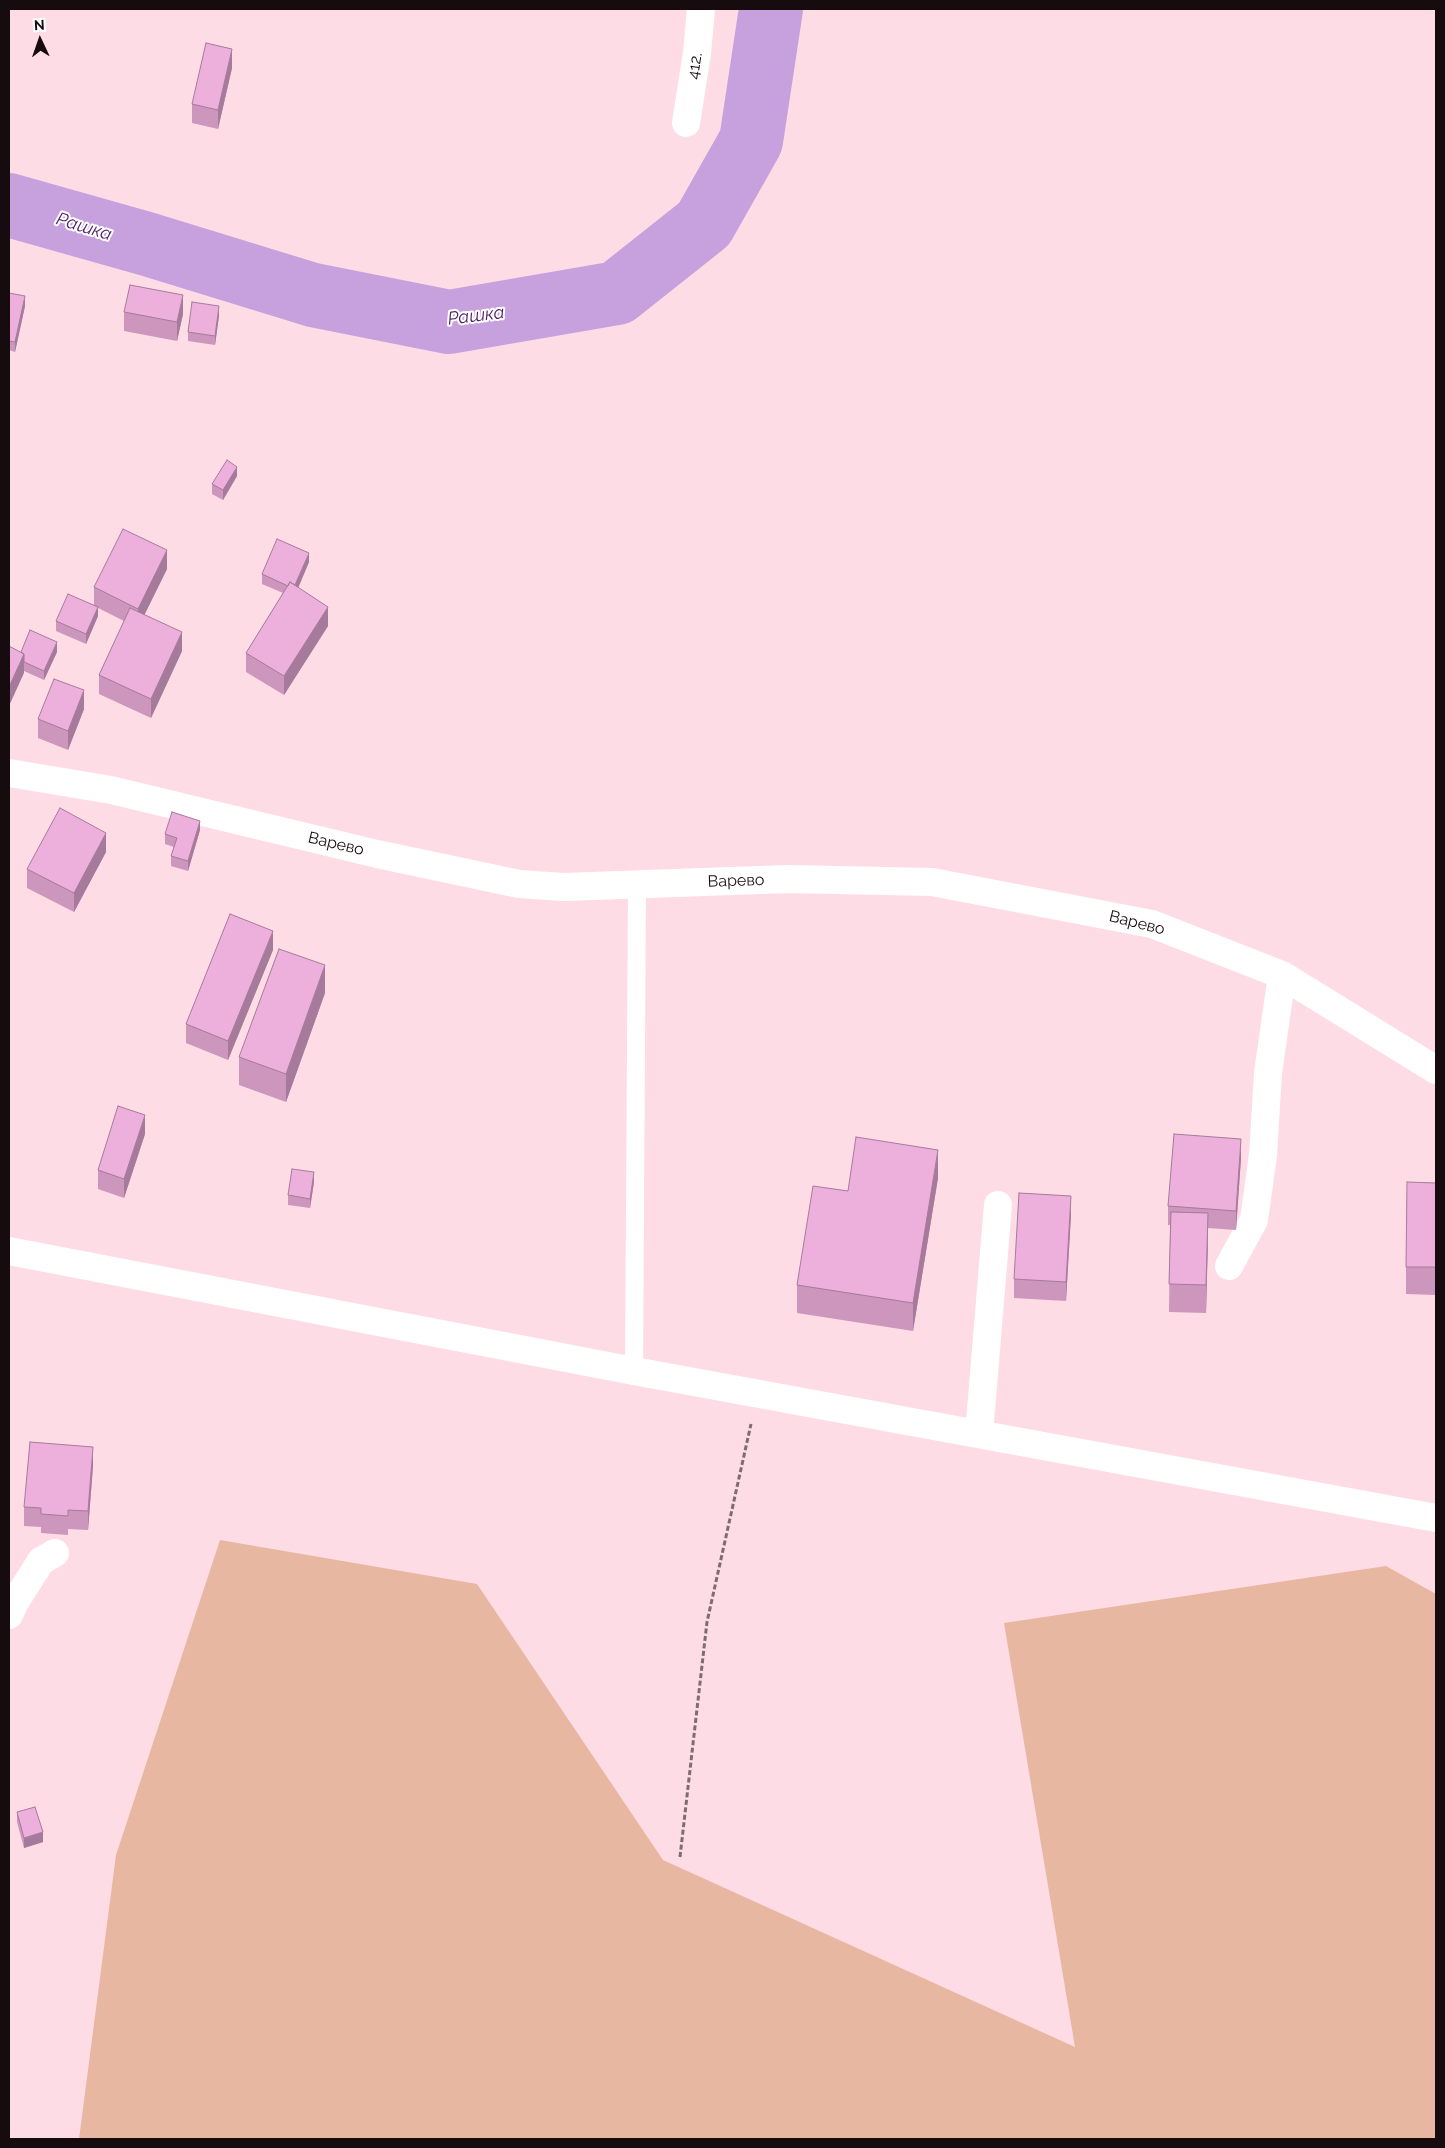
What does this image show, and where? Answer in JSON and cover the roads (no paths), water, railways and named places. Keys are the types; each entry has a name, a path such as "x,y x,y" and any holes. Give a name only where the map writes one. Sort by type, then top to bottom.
{"street":[{"name":"412.","path":"686,123 697,52 701,9"},
{"name":"Варево","path":"9,773 112,790 377,854 519,884 564,887 788,879 932,882 1152,924 1282,975 1436,1070"},
{"path":"1229,1266 1254,1220 1263,1156 1268,1073 1282,975"},
{"path":"979,1434 998,1205"},
{"path":"9,1251 634,1371 1436,1518"},
{"path":"9,1615 14,1602 41,1561 56,1553"}],"lane":[{"path":"634,1371 637,884"}],"waterway":[{"name":"Рашка","path":"9,205 147,244 313,295 449,322 617,293 704,224 751,141 771,9"}]}
